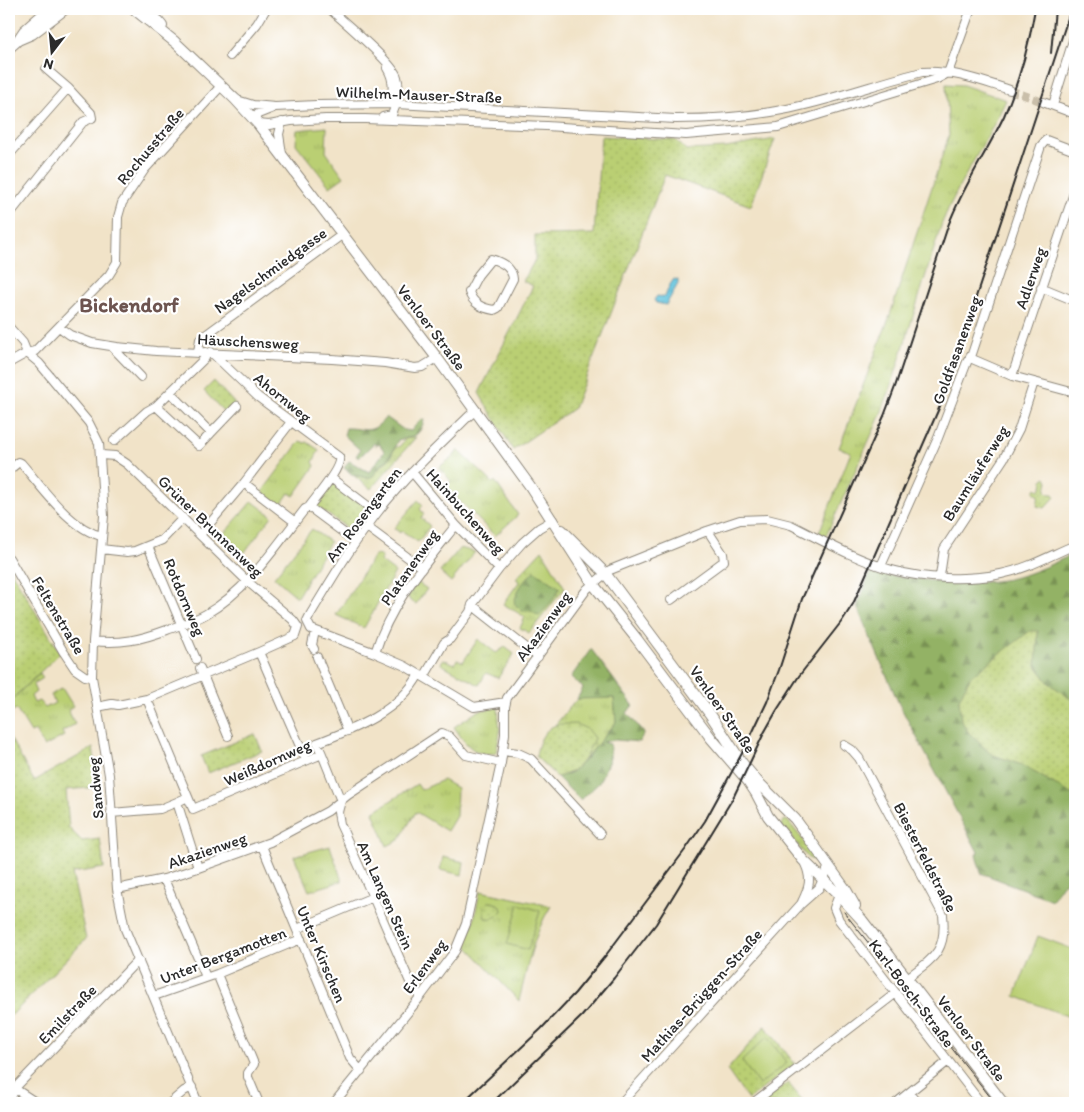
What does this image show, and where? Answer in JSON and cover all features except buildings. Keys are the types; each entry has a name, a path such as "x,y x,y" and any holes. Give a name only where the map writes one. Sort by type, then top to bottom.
{"main road":[{"path":"11,45 32,34 52,11 65,9"},
{"name":"Venloer Straße","path":"134,9 170,37 256,122 438,358 553,520 575,559 592,584 636,638 709,735 748,781 776,827 803,860 823,881 840,895 862,920 1003,1103"},
{"name":"Venloer Straße","path":"148,9 170,37"},
{"name":"Venloer Straße","path":"553,520 605,573 710,714 750,774 795,819 846,890 862,920"},
{"path":"776,827 779,818 788,816 795,819"},
{"path":"803,860 817,863 820,855"}],"street":[{"path":"230,56 257,24 266,9"},
{"path":"330,9 380,55 394,70 398,78 396,104 392,115 368,119"},
{"path":"971,9 948,73 973,78 1010,90"},
{"path":"1052,105 1075,34"},
{"path":"380,55 392,80 390,98 384,104"},
{"path":"9,215 83,122 92,118 88,110 68,88 46,69"},
{"name":"Wilhelm-Mauser-Straße","path":"235,100 275,108 396,104 676,119 726,118 789,109 922,72 948,73"},
{"name":"Wilhelm-Mauser-Straße","path":"275,108 258,114 256,122 269,125 291,121 368,119 546,126 686,135 775,127 937,79 948,73"},
{"name":"Rochusstraße","path":"9,363 27,353 35,351 114,269 119,210 135,183 220,86"},
{"path":"9,154 68,88"},
{"path":"842,95 845,107"},
{"path":"1043,102 1075,114"},
{"path":"291,107 291,121"},
{"path":"546,112 546,126"},
{"name":"Venloer Straße","path":"282,122 279,134 283,156"},
{"name":"Goldfasanenweg","path":"881,566 938,438 970,358 1041,146 1046,140 1075,151"},
{"name":"Adlerweg","path":"1012,376 1075,190"},
{"name":"Nagelschmiedgasse","path":"114,441 147,411 156,406 204,358 205,352 200,339 343,234"},
{"path":"493,259 511,270 513,279 496,310 480,307 469,292 485,264 493,259"},
{"path":"1041,288 1075,302"},
{"name":"Sandweg","path":"9,327 23,344 27,353 39,363 89,424 99,443 104,497 92,677 109,775 117,889 125,929 198,1103"},
{"name":"Häuschensweg","path":"59,327 81,340 112,347 156,351 359,361 415,368 422,367 438,358"},
{"path":"112,347 141,378"},
{"name":"Ahornweg","path":"205,352 258,397 340,460 331,478"},
{"path":"970,358 1012,376 1075,393"},
{"name":"Baumläuferweg","path":"940,576 944,549 1004,458 1019,429 1034,382"},
{"path":"170,392 211,433"},
{"path":"156,406 200,446 237,406"},
{"name":"Am Rosengarten","path":"315,631 308,625 310,615 356,542 377,513 412,472 476,410"},
{"path":"200,535 244,483 291,422"},
{"name":"Grüner Brunnenweg","path":"101,456 112,455 121,459 247,582 293,620 298,627 295,636 260,652"},
{"path":"9,470 19,462 65,513 93,534 102,536"},
{"name":"Hainbuchenweg","path":"412,472 456,525 499,569"},
{"path":"93,641 123,642 135,640 196,619 216,608 247,582 331,478 377,513"},
{"path":"244,483 295,522"},
{"path":"309,507 356,542"},
{"path":"101,549 131,552 148,546 168,535 183,518"},
{"name":"Weißdornweg","path":"188,797 193,809 322,754 317,743 348,731 405,695 444,643 450,639 499,569 539,528 553,520"},
{"name":"Akazienweg","path":"117,889 164,879 262,846 328,811 348,795 442,733 449,736 466,754 501,763 506,702 510,693 586,589 605,573 708,531 740,520 778,521 791,525 881,566 902,572 940,576 973,577 1002,574 1075,545"},
{"name":"Platanenweg","path":"376,653 396,606 422,568 456,525"},
{"path":"367,528 422,568"},
{"path":"671,600 724,561 722,554 708,531"},
{"name":"Rotdornweg","path":"148,546 196,659"},
{"name":"Feltenstraße","path":"9,558 63,652 75,669 85,676 92,677"},
{"path":"472,605 538,657"},
{"path":"348,731 312,645 315,631 376,653 405,666 474,707 506,702"},
{"path":"97,707 147,699 202,671 260,652 306,760"},
{"path":"202,671 228,736"},
{"path":"111,813 160,809 188,797 147,699"},
{"name":"Biesterfeldstraße","path":"844,745 859,758 943,915 944,928 938,953 907,978"},
{"path":"503,752 518,753 531,758 600,834"},
{"path":"322,754 341,801"},
{"name":"Erlenweg","path":"334,1103 454,951 466,924 501,763"},
{"name":"Am Langen Stein","path":"341,801 338,812 340,824 413,989 420,996"},
{"path":"177,802 198,868"},
{"name":"Unter Kirschen","path":"262,846 350,1058 361,1070"},
{"name":"Mathias-Brüggen-Straße","path":"801,904 810,885 808,870 803,860"},
{"name":"Mathias-Brüggen-Straße","path":"621,1103 801,904 809,898 823,881 829,866"},
{"path":"164,879 206,978"},
{"name":"Karl-Bosch-Straße","path":"840,895 834,908 839,920 947,1062 981,1103"},
{"name":"Unter Bergamotten","path":"297,929 373,897"},
{"name":"Unter Bergamotten","path":"154,996 217,974 301,939"},
{"name":"Emilstraße","path":"9,1101 13,1087 139,961"},
{"path":"217,974 254,1064 248,1073 248,1077 259,1103"},
{"path":"753,1103 896,993"},
{"path":"896,1103 947,1062"},
{"path":"13,1087 37,1103"},
{"path":"170,1103 192,1087"},
{"path":"909,1093 917,1103"}],"green space":[{"path":"946,84 963,85 1006,100 956,192 942,223 892,384 880,416 826,536 819,533 851,452 839,448 889,318 949,135"},
{"path":"327,127 326,152 344,177 330,187 296,144 297,130"},
{"path":"601,136 676,140 686,150 726,148 775,139 751,206 665,175 574,408 513,450 479,393 533,286 523,281 535,260 535,235 594,234"},
{"path":"214,381 235,404 225,413 204,391"},
{"path":"386,417 404,430 411,431 421,419 424,420 418,433 398,440 390,458 383,463 373,476 368,478 353,475 344,468 349,461 369,472 384,452 379,444 376,446 374,443 359,458 356,456 360,450 344,435 346,428 372,429"},
{"path":"416,437 371,489 353,475 368,478 390,458 395,448 400,446 405,439"},
{"path":"300,441 307,442 319,450 313,462 315,466 294,496 289,493 280,506 262,492"},
{"path":"458,450 493,483 495,481 518,515 495,536 446,487 451,481 439,467 453,457"},
{"path":"1046,477 1048,481 1046,491 1055,497 1045,508 1037,506 1039,495 1034,492 1036,488 1039,490 1042,488 1043,479"},
{"path":"332,482 371,511 354,533 315,505"},
{"path":"418,500 423,505 420,509 424,514 421,518 430,526 418,542 394,528"},
{"path":"252,501 272,516 244,553 223,535"},
{"path":"312,529 330,542 297,597 274,577"},
{"path":"460,548 475,552 451,582 440,572"},
{"path":"542,550 565,588 529,633 520,628 525,617 503,604 519,582 516,578"},
{"path":"1075,553 1075,597 1071,600 1075,605 1075,702 1049,683 1036,666 1038,631 959,699 961,720 969,733 991,754 1022,765 1075,796 1075,870 1073,870 1052,900 981,873 976,855 978,852 899,704 857,607 870,573 949,582 996,581 1027,574"},
{"path":"375,554 382,557 380,561 395,572 364,628 336,615"},
{"path":"9,567 60,653 9,702"},
{"path":"535,571 560,588 539,616 531,611 522,611 514,603 521,585"},
{"path":"417,582 427,589 416,604 407,597"},
{"path":"1030,631 1038,631 1036,666 1049,683 1075,702 1075,796 1022,765 991,754 969,733 961,720 959,699 971,676"},
{"path":"478,639 496,653 505,647 514,654 498,678 486,673 479,685 441,664 443,659 455,664 457,659 463,662"},
{"path":"591,649 633,705 627,713 644,733 639,742 615,740 602,742 610,744 610,758 599,783 580,800 557,777 569,774 584,761 616,722 614,698 577,699 583,688 571,677"},
{"path":"40,673 43,678 33,685 36,692 31,696 34,703 39,701 45,708 55,703 51,695 62,688 73,706 68,710 75,724 62,732 64,736 44,747 35,731 31,733 16,709 9,713 9,702"},
{"path":"593,697 614,698 616,722 584,761 594,738 590,733 577,726 567,724 555,725 577,699"},
{"path":"498,707 500,733 496,753 481,753 470,748 454,727 478,711"},
{"path":"558,724 576,724 587,729 594,738 588,752 577,768 557,777 536,757 539,743 551,727"},
{"path":"255,734 262,751 208,773 201,756"},
{"path":"9,736 34,781 93,748 99,787 66,790 69,828 82,841 100,839 104,868 72,873 86,939 9,1018"},
{"path":"443,780 457,788 456,816 447,831 416,812 399,840 387,846 373,812 417,784 421,790"},
{"path":"787,820 817,857 814,860 808,858 781,825 783,821"},
{"path":"330,846 342,881 309,891 294,856"},
{"path":"443,857 464,862 462,875 440,870"},
{"path":"480,891 551,906 535,940 519,1001 465,944 473,924"},
{"path":"488,902 500,905 502,910 493,918 485,918 484,916"},
{"path":"519,904 540,911 528,950 507,944"},
{"path":"1038,936 1075,950 1075,1019 1015,996"},
{"path":"765,1026 795,1064 748,1100 727,1070"},
{"path":"767,1037 787,1063 759,1085 742,1061"},
{"path":"788,1083 805,1103 758,1103"}],"water":[{"path":"674,279 678,280 678,284 666,305 656,303 654,300 657,296 665,297"}],"tunnel":[{"path":"1010,90 1043,102"}],"tram line":[{"path":"844,912 995,1103"}],"railway":[{"path":"462,1103 541,1029 575,993 606,955 705,821 746,746 767,702 802,599 884,416 954,211 1004,116 1023,63 1035,9"},
{"path":"1051,53 1055,9"},
{"path":"492,1103 582,1016 656,924 733,798 777,710 799,676 853,604 940,406 1071,9"}],"district":[{"name":"Bickendorf","path":"129,305"}]}
